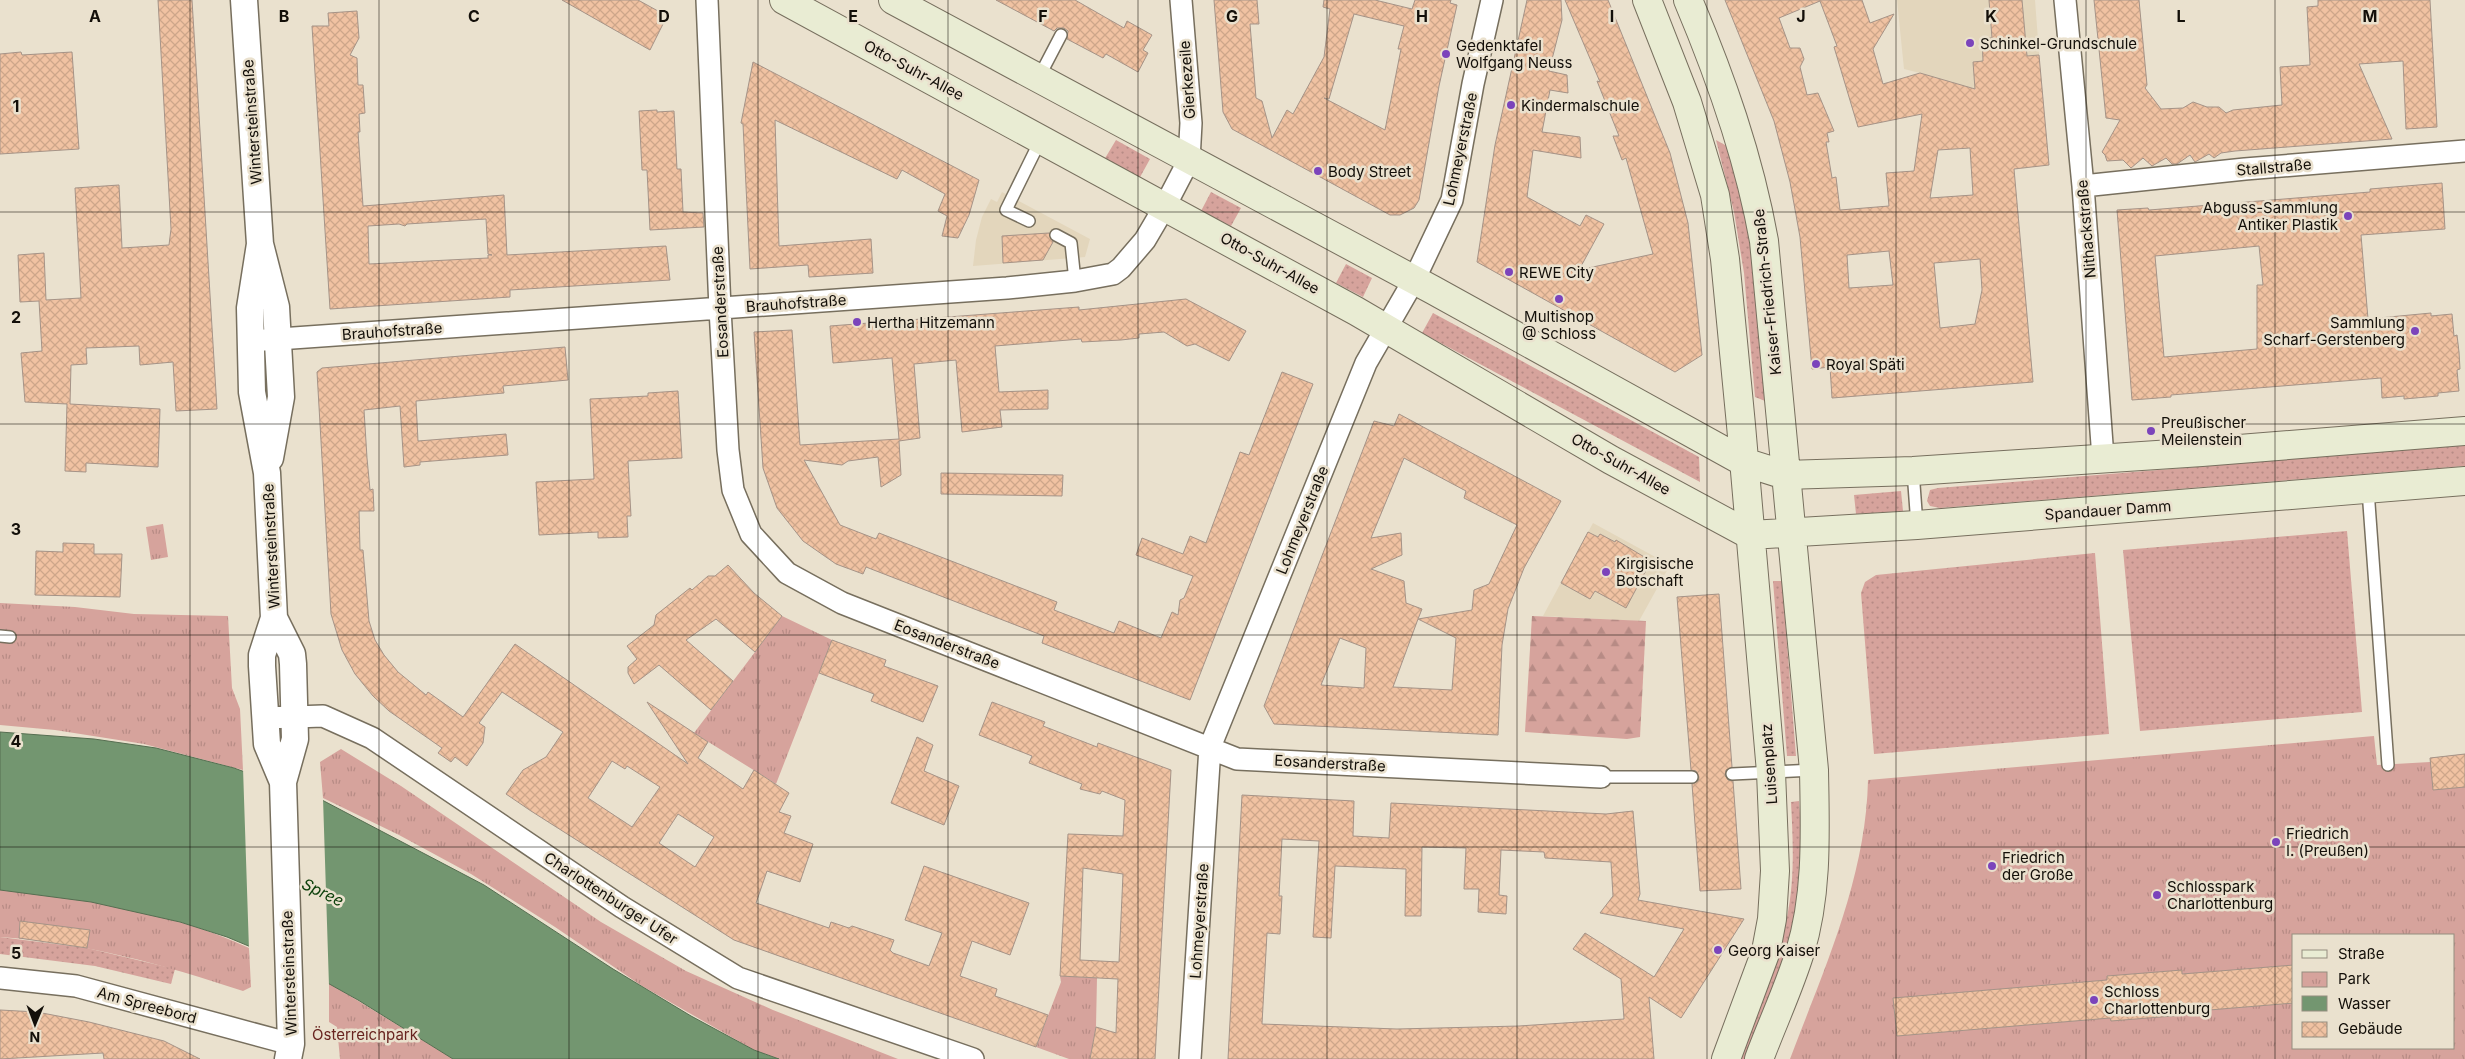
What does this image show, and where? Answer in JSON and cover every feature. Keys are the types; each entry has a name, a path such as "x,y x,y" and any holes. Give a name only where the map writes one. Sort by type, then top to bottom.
{"main road":[{"name":"Otto-Suhr-Allee","path":"784,0 1386,328 1610,460 1750,535"},
{"path":"893,0 1414,280 1744,462 1784,475 1913,471 2465,431"},
{"path":"1647,0 1687,102 1715,195 1725,259 1744,462"},
{"name":"Kaiser-Friedrich-Straße","path":"1688,0 1706,40 1743,146 1756,194 1764,241 1784,475 1791,534"},
{"name":"Luisenplatz","path":"1726,1059 1766,951 1772,919 1775,871 1771,772 1744,462"},
{"name":"Spandauer Damm","path":"1750,535 1917,525 2465,481"},
{"path":"1759,1059 1800,952 1812,895 1815,838 1814,770 1791,534"}],"street":[{"name":"Wintersteinstraße","path":"244,0 260,244 276,307 281,397 267,473"},
{"name":"Eosanderstraße","path":"707,0 720,309 728,450 733,490 752,534 787,573 842,603 1237,759 1601,777"},
{"name":"Gierkezeile","path":"1181,0 1190,107 1189,160"},
{"name":"Lohmeyerstraße","path":"1190,1059 1210,747 1366,363 1414,280 1452,200 1473,84 1492,0"},
{"name":"Nithackstraße","path":"2065,0 2083,186 2103,458"},
{"name":"Stallstraße","path":"2083,186 2245,169 2465,151"},
{"name":"Brauhofstraße","path":"251,341 1007,288 1075,281 1113,274 1121,268 1145,240 1189,160"},
{"name":"Wintersteinstraße","path":"260,244 250,308 253,398 267,473 274,618 262,655 267,744 283,782"},
{"name":"Wintersteinstraße","path":"274,618 292,654 296,740 283,782 293,1054"},
{"name":"Charlottenburger Ufer","path":"265,718 323,716 372,738 622,908 738,978 973,1059"},
{"name":"Am Spreebord","path":"0,978 76,986 293,1054"}],"lane":[{"path":"1038,78 1061,35"},
{"path":"1029,221 1006,210 1041,139"},
{"path":"1056,235 1071,242 1075,281"},
{"path":"1913,471 1917,525"},
{"path":"2368,490 2388,765"},
{"path":"1732,774 1814,770"},
{"name":"Eosanderstraße","path":"1601,777 1692,777"}],"shaded area":[{"name":"Schinkel-Grundschule","path":"1897,0 2035,0 2042,93 1944,97 1928,75 1904,69"},
{"path":"1002,192 1090,239 1085,257 973,266 976,240 982,217 991,199 997,202"},
{"path":"1593,523 1670,565 1639,621 1543,616"}],"green space":[{"path":"1116,140 1150,159 1139,179 1104,160"},
{"path":"1716,140 1734,150 1749,233 1765,401 1755,397 1744,273 1734,212"},
{"path":"1211,192 1241,208 1231,226 1201,211"},
{"path":"1346,264 1372,278 1363,297 1336,283"},
{"path":"1433,313 1699,457 1700,482 1422,333"},
{"path":"2465,445 2465,466 1940,508 1930,506 1927,501 1930,490 1938,488"},
{"path":"1901,491 1903,511 1856,514 1854,495"},
{"path":"163,524 168,557 151,560 146,527"},
{"path":"2347,531 2362,712 2140,731 2123,550"},
{"path":"2095,553 2109,734 1874,754 1861,593 1865,582 1876,575"},
{"path":"1773,581 1782,581 1796,756 1787,756"},
{"path":"0,603 75,607 134,614 228,616 232,688 240,709 243,770 144,744 55,730 0,725"},
{"path":"782,616 832,640 776,784 694,733"},
{"path":"1532,616 1646,621 1640,737 1627,739 1525,732"},
{"name":"Schlosspark Charlottenburg","path":"2374,736 2377,765 2430,762 2430,758 2465,754 2465,1059 1790,1059 1841,922 1860,852 1868,780"},
{"path":"341,749 401,786 601,922 686,971 773,1010 898,1059 779,1059 754,1050 642,986 555,927 471,874 399,835 323,798 320,762"},
{"path":"1799,801 1802,865 1796,924 1777,983 1746,1059 1737,1059 1765,989 1783,935 1790,903 1792,874 1791,802"},
{"path":"0,890 64,897 127,908 189,925 220,936 249,948 251,987 243,991 184,972 93,949 0,937"},
{"path":"0,937 87,948 175,969 171,984 95,966 0,954"},
{"path":"1060,976 1097,978 1096,1027 1090,1059 1069,1059 1036,1047 1061,982"},
{"name":"Österreichpark","path":"329,983 453,1059 340,1059 337,1027 329,1022"}],"water":[{"name":"Spree","path":"0,732 94,739 156,748 234,768 322,800 484,885 613,969 691,1016 754,1050 779,1059 453,1059 358,1000 299,967 227,937 180,922 91,902 0,890"}],"pier":[{"path":"243,768 323,798 329,986 298,969 249,950"}],"building":[{"path":"158,0 192,0 217,409 176,411 173,362 140,365 139,346 86,348 87,364 71,365 70,404 160,409 158,467 86,463 86,472 65,471 67,404 25,402 21,353 42,351 39,301 20,302 18,255 44,253 46,300 81,298 75,188 119,185 122,248 169,245 171,229"},
{"path":"562,0 638,0 667,16 650,50"},
{"path":"996,0 1075,0 1124,28 1127,21 1152,35 1143,50 1148,53 1138,72 1106,54 1103,58 1067,39 1068,31 1064,28 1057,28 1054,31"},
{"path":"1214,0 1257,0 1259,24 1250,24 1256,98 1262,101 1272,138 1287,110 1293,114 1324,57 1330,9 1323,7 1324,0 1375,0 1412,9 1415,0 1451,0 1450,3 1457,5 1439,86 1419,200 1414,208 1400,215 1390,215 1232,129 1223,112","holes":["1354,14 1404,26 1398,49 1401,49 1385,130 1324,98 1329,99"]},
{"path":"1527,0 1561,0 1562,20 1549,71 1567,75 1568,93 1550,90 1542,132 1580,137 1581,158 1533,150 1527,197 1580,226 1586,215 1604,224 1579,270 1653,254 1626,158 1622,160 1613,136 1619,136 1597,81 1600,82 1565,0 1608,0 1670,153 1688,223 1702,355 1675,372 1477,262 1495,145"},
{"path":"1725,0 1862,0 1870,23 1894,14 1873,49 1883,84 1920,73 1975,89 1973,62 1983,61 1982,38 1992,38 1989,0 2022,0 2027,56 2039,55 2049,165 2014,169 2033,382 1832,398 1830,367 1812,369 1800,237 1790,182 1774,121","holes":["1820,1 1837,46 1834,47 1858,127 1922,114 1914,171 1886,173 1889,206 1840,210 1836,177 1832,178 1826,142 1829,142 1827,133 1834,131 1818,93 1807,95 1800,67 1804,59 1800,48 1790,48 1779,18","1970,148 1973,195 1930,198 1938,150","1889,251 1893,285 1849,288 1847,255","1980,259 1982,290 1975,324 1940,328 1934,263"]},
{"path":"2094,0 2139,0 2147,85 2145,88 2161,109 2183,108 2193,102 2207,107 2219,107 2226,113 2233,110 2282,105 2280,67 2310,65 2307,7 2318,6 2318,0 2430,0 2437,127 2406,129 2403,61 2359,64 2392,139 2235,151 2221,153 2214,158 2209,154 2195,162 2190,155 2177,164 2172,164 2166,158 2152,166 2143,158 2131,168 2123,160 2107,161 2102,152 2120,120 2106,118"},
{"path":"357,11 359,38 350,55 357,58 358,85 363,85 365,113 359,114 360,132 358,132 363,206 504,195 507,255 666,246 670,280 510,290 510,297 330,309 312,26 329,26 328,13","holes":["486,219 488,254 492,255 488,255 488,258 369,264 368,226 399,224 405,226 407,224"]},
{"path":"21,52 22,55 72,52 79,149 0,154 0,54"},
{"path":"753,62 979,180 969,215 958,238 942,236 947,216 938,211 945,194 902,170 897,179 775,120 779,246 871,239 873,273 809,277 808,265 750,269 743,124 741,123"},
{"path":"657,110 657,112 674,111 677,169 681,169 683,212 703,213 704,227 650,230 647,170 642,170 639,111"},
{"path":"2442,183 2445,229 2361,235 2368,319 2431,313 2431,316 2452,314 2454,336 2457,335 2459,352 2460,369 2457,370 2459,391 2438,393 2438,396 2404,399 2404,396 2382,398 2381,378 2171,395 2171,397 2132,400 2117,210 2148,208 2149,210 2370,192 2370,189","holes":["2259,246 2263,285 2257,285 2257,349 2164,357 2155,256"]},
{"path":"1049,233 1053,242 1043,260 1003,263 1002,236"},
{"path":"1186,299 1246,331 1229,361 1195,344 1187,346 1164,332 1139,334 1139,338 1121,340 1082,342 1081,339 995,346 999,392 1048,390 1048,409 1000,410 1002,427 962,432 956,360 914,364 920,438 899,441 901,475 881,487 878,457 848,461 842,465 804,460 840,525 876,539 879,533 1057,602 1054,610 1114,633 1119,621 1161,638 1172,612 1178,615 1180,600 1184,598 1193,576 1136,555 1142,538 1183,554 1190,536 1206,543 1240,452 1249,455 1282,372 1313,384 1190,700 1042,643 1044,636 866,567 863,574 836,564 803,541 777,508 763,468 754,332 792,330 800,445 899,439 892,358 833,363 830,326 1079,307 1079,310"},
{"path":"565,347 568,380 503,386 504,393 416,401 418,441 506,434 508,455 420,462 420,465 404,467 400,406 364,410 370,490 373,489 374,511 359,511 360,550 363,550 369,621 375,640 384,655 398,672 426,695 428,692 463,717 515,644 688,764 647,702 708,742 698,758 743,789 754,770 789,793 779,812 791,816 784,833 813,844 800,882 767,871 756,903 829,928 831,922 849,928 852,926 894,940 890,950 893,953 929,966 942,933 905,920 924,866 1029,903 1010,955 972,941 960,976 997,989 995,996 1048,1015 1036,1047 734,940 531,811 506,794 523,770 546,757 563,732 502,692 479,723 485,727 483,743 467,766 455,757 451,762 438,753 442,748 389,711 373,696 355,674 342,650 331,614 317,372 322,368","holes":["612,761 625,769 627,766 660,787 632,827 588,798","678,814 714,837 695,867 659,843"]},
{"path":"678,391 682,458 628,461 631,516 627,516 628,537 598,538 598,532 539,535 536,482 594,479 590,399 648,396 648,393"},
{"path":"1399,414 1561,501 1524,568 1508,609 1502,645 1498,735 1274,724 1264,706 1374,421 1394,426","holes":["1404,458 1466,491 1464,498 1517,525 1489,584 1474,590 1472,610 1418,619 1422,609 1406,603 1404,581 1371,569 1402,555 1401,533 1371,538","1418,619 1456,638 1452,690 1393,687","1340,638 1366,648 1364,688 1321,685"]},
{"path":"941,473 1063,475 1062,496 941,494"},
{"name":"Kirgisische Botschaft","path":"1588,532 1598,537 1600,534 1615,542 1616,540 1651,561 1626,608 1595,591 1590,599 1561,583"},
{"path":"63,543 94,544 94,554 122,554 120,597 35,595 36,551 63,552"},
{"path":"728,565 754,593 782,616 755,652 716,619 686,640 733,681 711,710 659,665 634,684 628,673 628,667 637,659 627,646 654,625 656,615 690,588 692,590 708,576 715,576"},
{"path":"1719,594 1732,767 1726,770 1725,775 1728,780 1733,781 1741,889 1700,891 1692,784 1698,781 1699,777 1696,771 1691,770 1677,597"},
{"path":"832,640 886,660 884,666 938,686 923,722 871,701 874,694 819,673"},
{"path":"992,702 1045,722 1043,726 1097,747 1098,743 1171,770 1155,1059 1090,1059 1096,1027 1116,1033 1118,979 1060,976 1068,834 1123,836 1125,800 1102,791 1100,794 1080,789 1082,784 1029,763 1032,756 979,735","holes":["1083,868 1123,874 1119,962 1080,960"]},
{"path":"917,737 933,745 924,771 959,786 944,825 891,803"},
{"path":"2465,754 2465,787 2433,790 2430,758"},
{"path":"1242,795 1354,801 1353,836 1389,838 1391,803 1606,814 1633,811 1640,894 1638,900 1744,919 1681,1018 1649,997 1654,1059 1228,1059","holes":["1282,839 1319,841 1313,937 1331,938 1335,866 1406,869 1405,916 1421,916 1422,847 1466,848 1464,889 1479,889 1478,912 1506,914 1507,896 1499,895 1501,850 1544,852 1545,858 1611,862 1613,896 1600,913 1684,929 1654,977 1585,933 1573,949 1621,979 1624,1019 1519,1026 1397,1029 1262,1024 1267,933 1280,934 1282,896 1279,896"]},
{"path":"20,921 90,930 87,948 19,938"},
{"name":"Schloss Charlottenburg","path":"2292,965 2292,1003 2185,1012 2185,1015 2111,1021 2110,1018 1897,1036 1893,998 2107,980 2107,976 2182,970 2182,974"},
{"path":"0,1010 37,1012 89,1022 164,1041 200,1059 104,1059 103,1053 0,1059"}],"place":[{"name":"Schinkel-Grundschule","path":"1970,43"},
{"name":"Gedenktafel Wolfgang Neuss","path":"1446,54"},
{"name":"Kindermalschule","path":"1511,105"},
{"name":"Body Street","path":"1318,171"},
{"name":"Abguss-Sammlung Antiker Plastik","path":"2348,216"},
{"name":"REWE City","path":"1509,272"},
{"name":"Multishop @ Schloss","path":"1559,299"},
{"name":"Hertha Hitzemann","path":"857,322"},
{"name":"Sammlung Scharf-Gerstenberg","path":"2415,331"},
{"name":"Royal Späti","path":"1816,364"},
{"name":"Preußischer Meilenstein","path":"2151,431"},
{"name":"Kirgisische Botschaft","path":"1606,572"},
{"name":"Friedrich I. (Preußen)","path":"2276,842"},
{"name":"Friedrich der Große","path":"1992,866"},
{"name":"Schlosspark Charlottenburg","path":"2157,895"},
{"name":"Georg Kaiser","path":"1718,950"},
{"name":"Schloss Charlottenburg","path":"2094,1000"}]}
